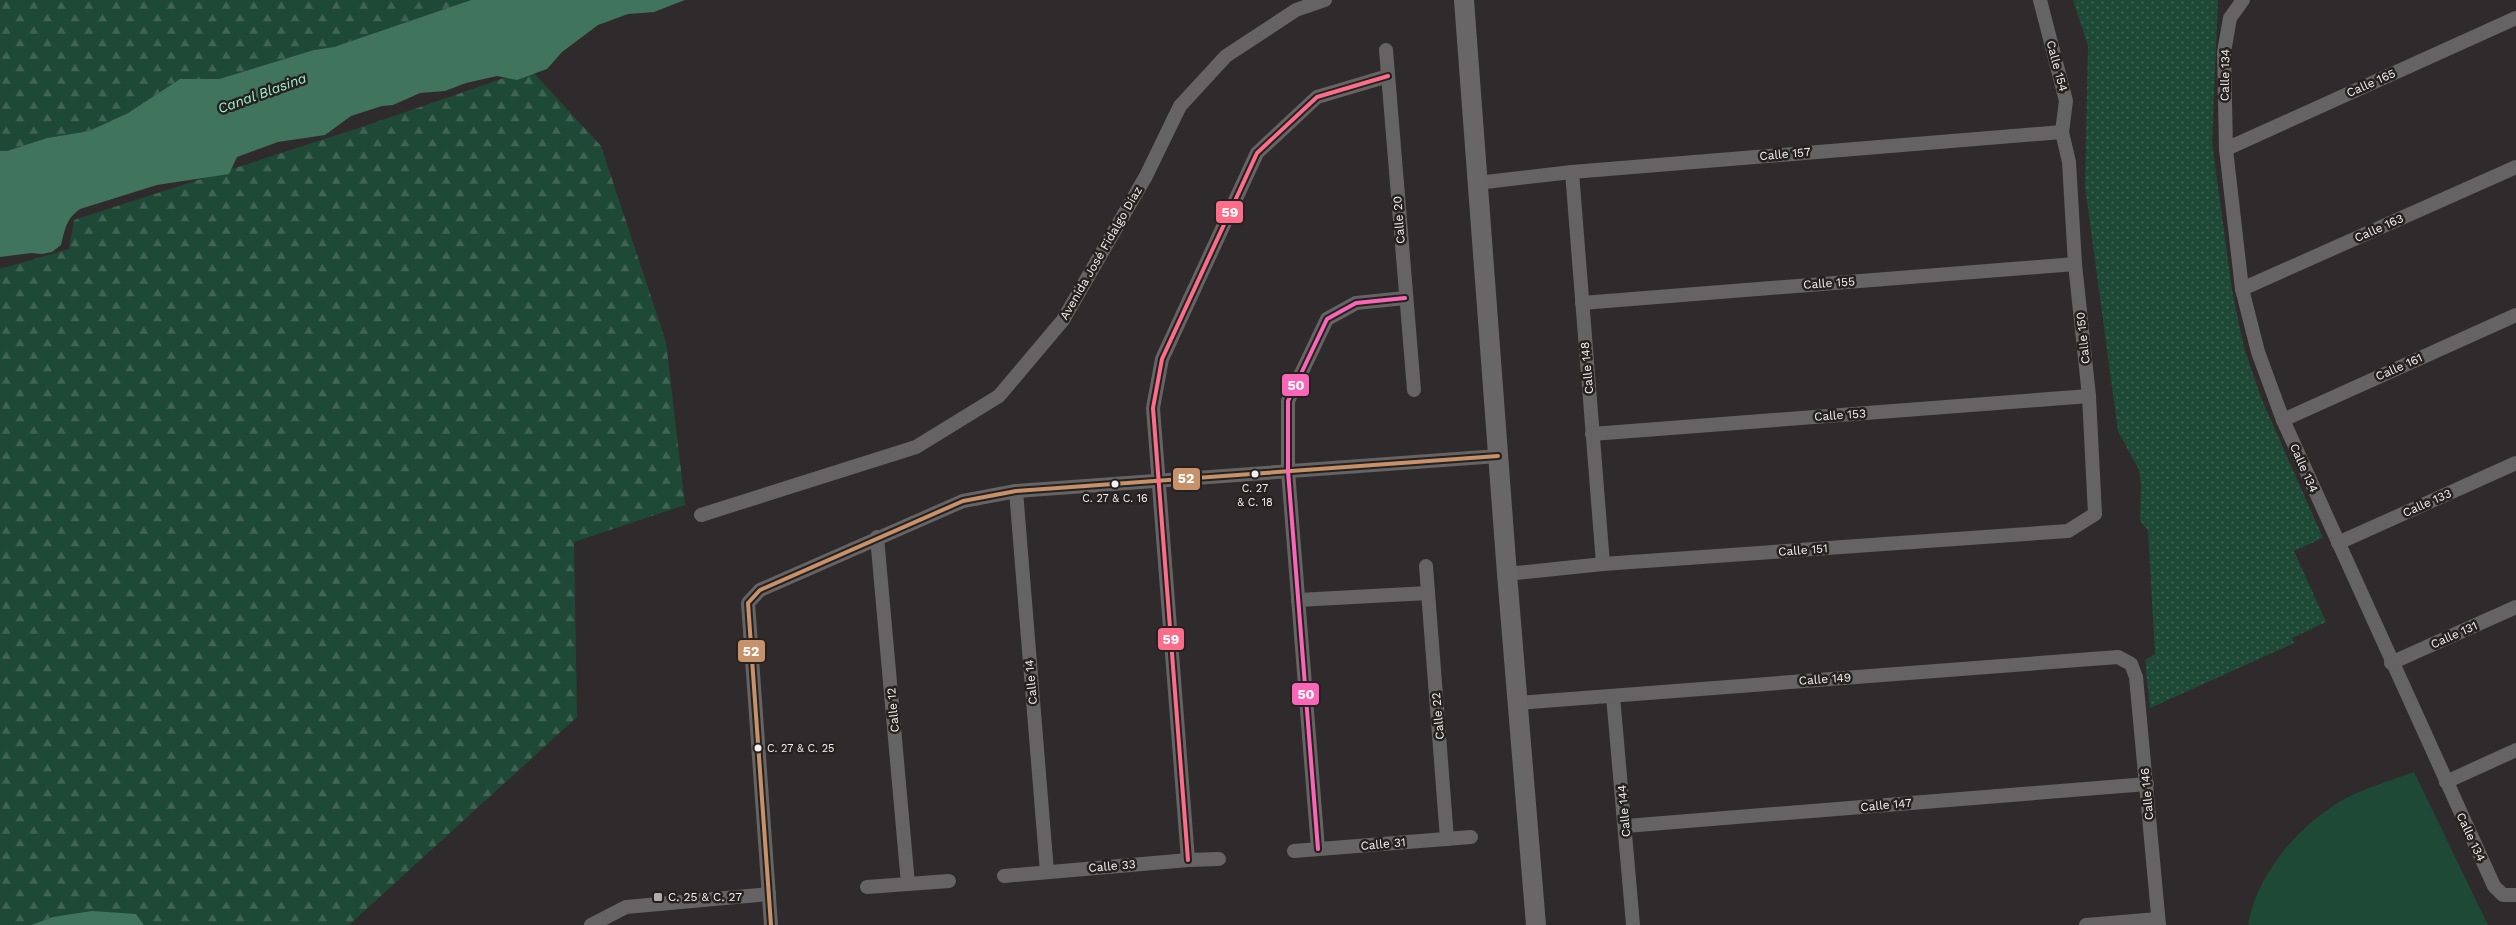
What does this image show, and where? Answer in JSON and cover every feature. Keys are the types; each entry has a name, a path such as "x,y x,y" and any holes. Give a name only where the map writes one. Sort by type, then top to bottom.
{"street":[{"name":"Avenida José Fidalgo Díaz","path":"701,515 916,447 999,396 1063,320 1146,176 1180,106 1226,56 1296,10 1326,0"},
{"path":"1464,0 1507,574 1536,925"},
{"name":"Calle 154","path":"2040,0 2066,101 2062,132"},
{"name":"Calle 134","path":"2243,0 2230,18 2224,52 2226,148 2242,290 2258,352 2283,420 2494,886 2503,895 2516,894"},
{"name":"Calle 165","path":"2226,148 2516,18"},
{"name":"Calle 20","path":"1386,50 1414,390"},
{"path":"1188,860 1157,480 1153,408 1162,359 1257,153 1317,97 1388,76"},
{"name":"Calle 157","path":"1477,183 1572,172 2062,132"},
{"name":"Calle 150","path":"2062,132 2069,162 2075,264 2089,396 2095,514"},
{"name":"Calle 163","path":"2242,290 2516,167"},
{"name":"Calle 148","path":"1572,172 1604,564"},
{"name":"Calle 155","path":"1582,303 2075,264"},
{"path":"1318,850 1288,471 1288,401 1327,318 1356,303 1405,298"},
{"name":"Calle 161","path":"2283,420 2516,315"},
{"name":"Calle 153","path":"1592,434 2089,396"},
{"path":"771,925 748,603 760,590 963,500 1016,491 1498,456"},
{"name":"Calle 133","path":"2338,543 2516,463"},
{"name":"Calle 14","path":"1016,491 1047,872"},
{"name":"Calle 151","path":"1507,574 1604,564 2068,531 2095,514"},
{"name":"Calle 12","path":"877,537 908,884"},
{"name":"Calle 22","path":"1426,566 1447,839"},
{"path":"1298,600 1428,593"},
{"name":"Calle 131","path":"2392,663 2516,607"},
{"name":"Calle 149","path":"1518,704 2118,657 2131,664"},
{"name":"Calle 146","path":"2131,664 2136,677 2158,922"},
{"name":"Calle 144","path":"1613,696 1626,826 1633,925"},
{"path":"2446,782 2516,750"},
{"name":"Calle 147","path":"1626,826 2147,784"},
{"name":"Calle 31","path":"1294,851 1471,837"},
{"name":"Calle 33","path":"1004,876 1188,860 1219,860"},
{"path":"867,888 949,881"},
{"path":"591,925 626,907 769,894"},
{"path":"2086,925 2158,922"}],"green space":[{"path":"0,0 471,0 334,47 314,50 219,79 180,79 128,113 89,131 47,138 7,151 0,151"},
{"path":"2073,0 2218,0 2212,142 2232,290 2244,348 2262,400 2323,538 2294,551 2326,622 2292,638 2294,643 2150,708 2145,660 2155,654 2148,530 2140,521 2141,485 2139,470 2118,431 2085,186 2088,46"},
{"path":"530,69 601,146 666,342 685,505 574,542 577,717 349,925 144,925 136,914 53,917 31,925 0,925 0,269 69,249 74,220 365,126"},
{"path":"2414,772 2488,925 2248,925 2260,888 2269,871 2294,839 2308,825 2348,797"}],"water":[{"name":"Canal Blasina","path":"471,0 685,0 654,12 628,14 598,25 562,52 547,69 517,80 497,76 466,83 445,91 420,93 393,105 382,106 351,116 325,135 278,142 237,157 229,174 157,185 80,209 69,221 61,245 52,252 0,257 0,151 7,151 47,138 89,131 128,113 180,79 219,79 314,50 334,47"},
{"path":"92,911 136,914 144,925 31,925 53,917"}],"transit line":[{"name":"59","path":"1188,860 1153,408 1162,359 1257,153 1317,97 1388,76"},
{"name":"50","path":"1318,849 1288,471 1288,401 1327,319 1356,303 1405,298"},
{"name":"52","path":"771,925 748,603 760,590 963,501 1016,491 1498,456"}],"place":[{"name":"C. 27 & C. 18","path":"1255,474"},
{"name":"C. 27 & C. 16","path":"1115,484"},
{"name":"C. 27 & C. 25","path":"758,748"},
{"name":"C. 25 & C. 27","path":"658,897"}]}
